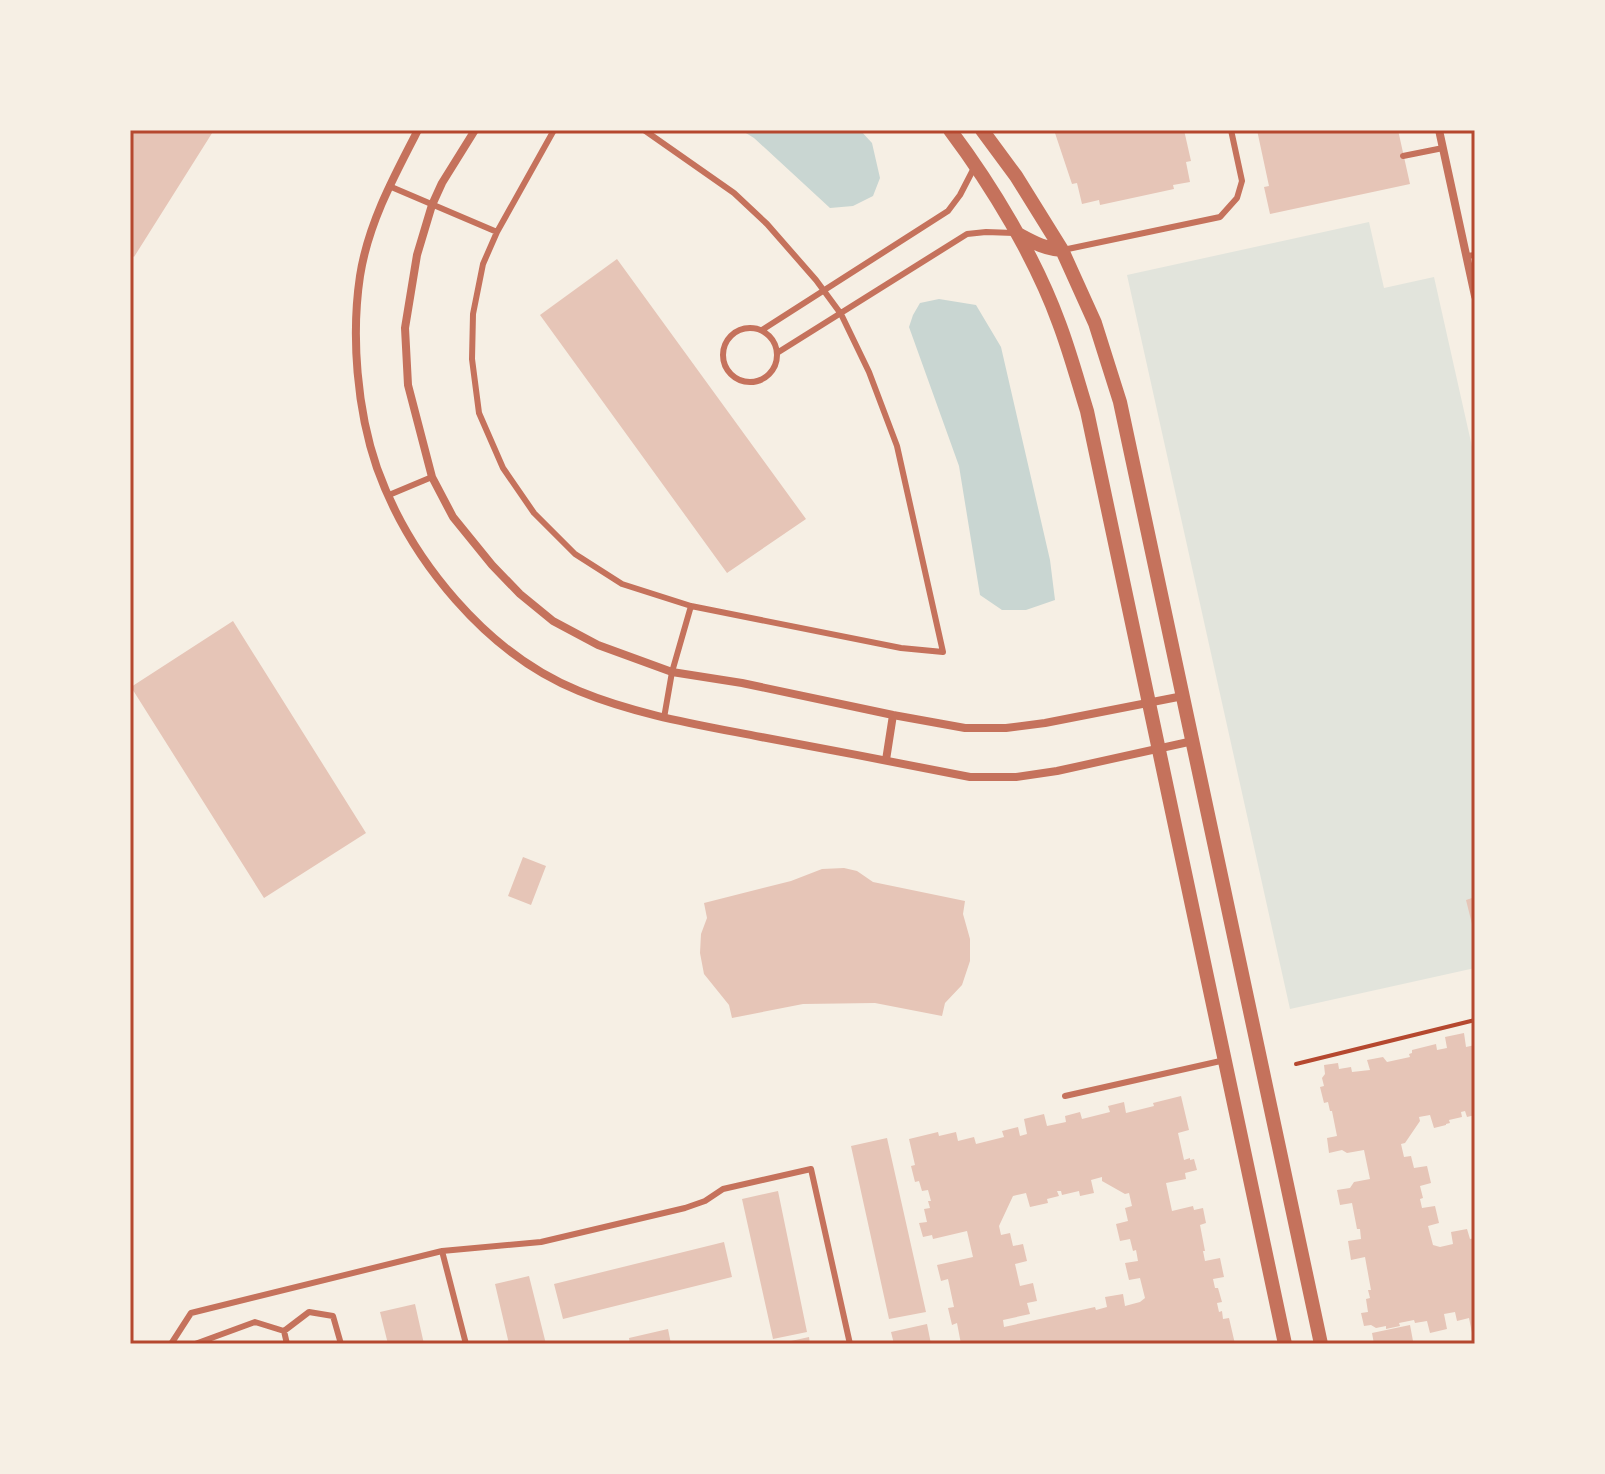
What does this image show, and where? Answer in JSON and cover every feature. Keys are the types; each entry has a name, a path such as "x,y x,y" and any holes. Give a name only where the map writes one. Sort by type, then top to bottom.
{"street":[{"path":"418,130 389,186 368,240 360,274 355,324 365,420 377,467 411,541 441,583 483,628 531,667 579,691 664,718 970,777 1016,777 1057,771 1193,741"},
{"path":"475,130 442,183 417,255 405,328 408,385 432,477 453,517 492,565 520,594 553,621 598,645 672,672 965,728 1006,728 1183,696"},
{"path":"950,130 1030,257 1059,322 1087,411 1285,1344"},
{"path":"982,130 1016,176 1062,250 1095,323 1120,402 1321,1344"},
{"path":"1439,130 1471,256 1475,296"},
{"path":"1017,233 1049,249 1062,250"},
{"path":"886,760 893,715"}],"lane":[{"path":"554,130 497,232 483,264 473,314 472,359 479,413 503,468 534,513 575,554 622,584 691,606 901,648 943,652 897,446 869,372 841,314 767,224 734,193 644,130"},
{"path":"1062,250 1220,217 1237,198 1242,181 1231,130"},
{"path":"1403,156 1443,148"},
{"path":"762,330 948,211 975,166"},
{"path":"389,186 497,232"},
{"path":"777,353 967,234 1017,233"},
{"path":"744,328 762,330 773,339 777,353 773,370 759,381 741,381 733,377 723,362 729,337 744,328"},
{"path":"389,495 432,477"},
{"path":"664,718 672,672 691,606"},
{"path":"1065,1096 1225,1060"},
{"path":"171,1344 191,1313 442,1251 541,1242 685,1208 705,1201 723,1189 811,1169 850,1344"},
{"path":"442,1251 466,1344"},
{"path":"284,1331 309,1312 333,1316 341,1344"},
{"path":"195,1344 255,1322 284,1331"},
{"path":"284,1331 287,1344"}],"path":[{"path":"1296,1064 1475,1020"}],"shaded area":[{"path":"741,130 860,130 872,143 880,178 873,196 853,206 830,208 754,138"},
{"path":"1369,222 1384,288 1434,277 1475,460 1475,968 1290,1009 1127,275"},
{"path":"939,299 976,305 1001,347 1050,560 1055,600 1026,610 1002,610 980,595 959,466 909,327 920,303"}],"building":[{"path":"130,130 214,130 134,257 130,254"},
{"path":"1054,130 1184,130 1191,161 1186,162 1190,182 1173,185 1174,189 1100,205 1099,200 1082,204 1077,183 1072,184"},
{"path":"1257,130 1398,130 1410,184 1270,214 1264,187 1269,186"},
{"path":"617,259 806,519 727,573 540,315"},
{"path":"233,621 366,833 264,898 131,687"},
{"path":"523,857 546,866 531,905 508,896"},
{"path":"822,869 857,871 873,882 965,901 963,914 970,939 970,961 962,985 945,1003 942,1016 875,1003 803,1004 732,1018 729,1005 704,974 700,953 701,934 707,918 704,903 791,881"},
{"path":"1475,897 1475,932 1474,932 1466,900"},
{"path":"1464,1033 1466,1047 1475,1045 1475,1115 1467,1117 1465,1111 1461,1112 1462,1117 1434,1128 1430,1115 1419,1117 1420,1121 1405,1143 1401,1144 1404,1157 1411,1156 1414,1168 1427,1166 1431,1183 1420,1186 1423,1198 1420,1199 1422,1208 1435,1206 1439,1223 1428,1226 1433,1245 1453,1244 1451,1232 1467,1229 1470,1239 1475,1238 1475,1332 1472,1333 1469,1318 1457,1321 1455,1312 1444,1314 1447,1329 1430,1333 1427,1321 1415,1323 1414,1320 1386,1329 1386,1326 1364,1326 1361,1313 1368,1312 1366,1299 1370,1298 1368,1290 1371,1290 1365,1257 1351,1260 1348,1241 1361,1239 1360,1229 1357,1229 1352,1203 1340,1205 1337,1190 1370,1179 1364,1150 1329,1153 1327,1138 1337,1136 1332,1111 1328,1102 1324,1103 1320,1087 1324,1086 1324,1065 1338,1063 1339,1069 1351,1067 1352,1072 1370,1070 1367,1060 1383,1057 1387,1062 1410,1057 1412,1050 1436,1044 1437,1050 1447,1048 1445,1037"},
{"path":"1181,1096 1189,1130 1178,1133 1184,1160 1194,1159 1197,1170 1185,1173 1186,1179 1166,1183 1172,1211 1193,1206 1194,1210 1203,1208 1206,1223 1200,1225 1205,1261 1220,1258 1224,1277 1213,1279 1222,1302 1217,1303 1223,1319 1229,1318 1235,1344 961,1344 957,1323 952,1325 948,1308 954,1307 948,1279 941,1281 937,1265 973,1257 967,1231 933,1239 932,1235 923,1237 919,1223 927,1222 924,1209 930,1208 928,1201 931,1201 928,1190 922,1191 919,1181 915,1182 909,1139 938,1132 939,1136 956,1132 958,1141 974,1137 976,1144 1004,1137 1002,1131 1018,1127 1020,1136 1027,1134 1024,1119 1044,1114 1047,1126 1066,1122 1065,1116 1080,1112 1082,1119 1110,1112 1108,1106 1124,1102 1126,1113 1154,1106 1153,1103","holes":["1102,1177 1102,1181 1125,1194 1129,1193 1132,1206 1125,1208 1128,1221 1116,1224 1120,1241 1130,1239 1133,1251 1136,1250 1138,1261 1125,1263 1129,1280 1140,1278 1145,1298 1125,1306 1123,1294 1105,1297 1107,1307 1004,1327 1003,1320 1030,1314 1027,1303 1037,1301 1033,1283 1020,1286 1015,1264 1027,1261 1023,1244 1013,1246 1010,1233 1001,1235 999,1226 1013,1196 1026,1193 1030,1207 1048,1203 1047,1199 1059,1196 1057,1191 1061,1191 1062,1195 1079,1191 1080,1196 1094,1193 1091,1180"]},
{"path":"887,1138 926,1312 889,1319 851,1146"},
{"path":"778,1191 807,1332 773,1339 742,1199"},
{"path":"724,1242 732,1277 563,1319 554,1284"},
{"path":"529,1276 546,1344 509,1344 495,1284"},
{"path":"415,1304 424,1344 388,1344 380,1312"},
{"path":"927,1324 931,1344 894,1344 891,1332"},
{"path":"1410,1325 1413,1341 1407,1344 1374,1344 1372,1333"},
{"path":"668,1329 671,1344 630,1344 629,1338"},
{"path":"809,1337 810,1344 782,1344 782,1343"}]}
